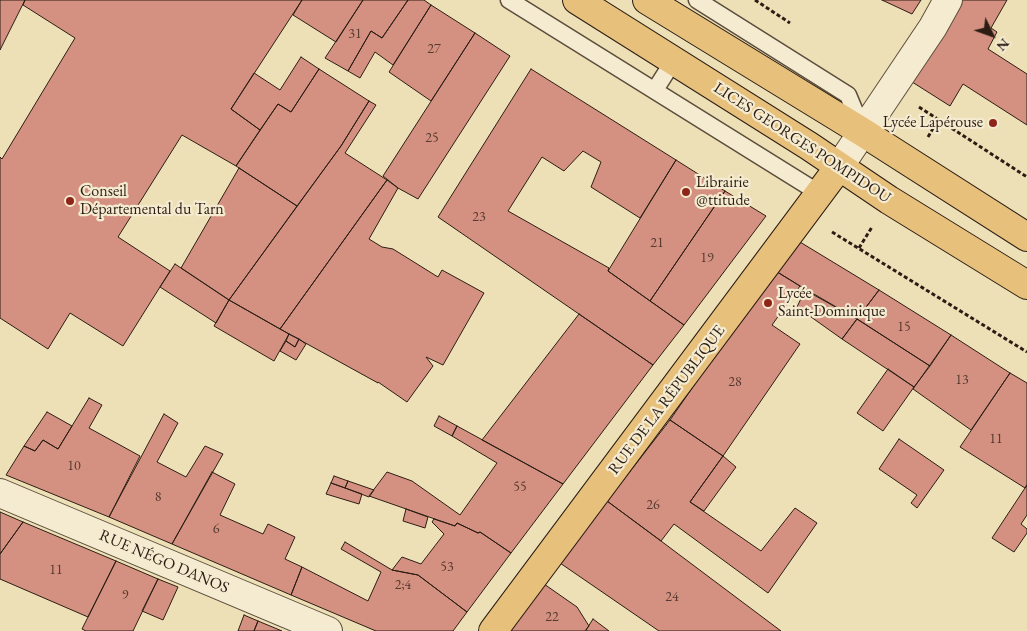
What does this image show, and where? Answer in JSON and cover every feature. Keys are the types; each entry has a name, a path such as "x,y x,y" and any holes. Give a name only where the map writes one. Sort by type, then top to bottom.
{"main road":[{"name":"LICES GEORGES POMPIDOU","path":"577,0 1027,286"},
{"path":"647,0 864,133 1027,237"},
{"name":"RUE DE LA RÉPUBLIQUE","path":"493,631 839,167"}],"street":[{"path":"839,167 864,133 933,27 948,0"},
{"name":"RUE NÉGO DANOS","path":"0,493 328,631"}],"lane":[{"path":"509,0 655,90 812,204"},
{"path":"697,0 848,95 864,133"},
{"path":"655,90 674,60"}],"path":[{"path":"812,204 1027,352"}],"building":[{"path":"0,0 25,0 0,50"},
{"name":"Conseil Départemental du Tarn","path":"25,0 302,0 231,109 260,130 236,166 182,135 118,237 170,271 123,346 70,313 48,349 0,318 0,157 2,159 75,38 23,5"},
{"path":"302,0 363,0 336,42 293,15"},
{"path":"363,0 408,0 382,38 371,31 348,71 325,58"},
{"path":"408,0 424,0 431,5 393,65 375,52 360,78 348,71 371,31 382,38"},
{"path":"882,0 921,0 912,14"},
{"name":"Lycée Lapérouse","path":"955,0 1007,0 991,28 997,32 988,49 1027,74 1027,125 963,84 950,106 909,80"},
{"path":"431,5 475,33 431,101 389,72"},
{"path":"475,33 510,56 418,199 398,188 383,176"},
{"path":"301,57 319,69 291,112 278,104 260,130 231,109 254,73 280,90"},
{"path":"319,69 369,101 341,146 297,206 236,166 278,104 291,112"},
{"path":"531,69 676,160 640,218 591,187 601,162 583,151 564,171 542,157 508,211 609,268 608,271 684,325 653,365 438,217"},
{"path":"369,101 376,105 345,153 387,180 280,329 229,300 341,146"},
{"path":"676,160 725,191 650,301 608,271"},
{"path":"239,168 297,206 229,300 181,268"},
{"path":"387,180 398,188 369,239 382,247 393,249 438,277 442,270 484,293 443,365 426,357 433,366 407,402 378,382 280,329"},
{"path":"725,191 766,216 684,325 650,301"},
{"name":"Lycée Saint-Dominique","path":"795,239 879,290 857,319 774,270"},
{"path":"175,264 229,300 216,323 160,287"},
{"path":"774,270 800,286 772,325 800,344 723,456 670,420"},
{"path":"805,290 857,319 842,339 797,307"},
{"path":"879,290 951,335 930,366 857,319"},
{"path":"229,300 289,334 274,361 214,326"},
{"path":"579,314 653,365 563,484 482,440"},
{"path":"857,319 930,366 914,387 842,339"},
{"path":"289,334 299,339 295,347 286,341"},
{"path":"951,335 1010,373 971,430 913,389"},
{"path":"299,339 306,344 296,360 280,351 286,341 295,347"},
{"path":"888,369 914,387 883,431 857,413"},
{"path":"1010,373 1027,383 1027,485 1025,488 960,447"},
{"path":"89,398 102,405 89,428 140,456 109,517 6,475 24,446 35,451 43,440 58,449"},
{"path":"47,412 72,426 58,449 43,440 35,451 24,446"},
{"path":"164,414 178,423 157,462 186,477 205,446 223,454 172,544 109,517"},
{"path":"439,416 457,426 452,436 434,426"},
{"path":"670,420 723,456 690,502 761,551 795,508 817,523 768,593 674,524 661,541 607,501"},
{"path":"457,426 563,484 511,553 480,532 478,533 457,523 455,526 369,496 387,472 412,481 460,515 497,463 452,436"},
{"path":"899,439 944,470 917,508 911,503 917,495 879,469"},
{"path":"723,456 736,467 704,511 690,502"},
{"path":"212,472 235,484 220,515 263,534 268,524 295,537 285,559 302,567 291,595 172,544"},
{"path":"334,476 348,481 345,488 331,483"},
{"path":"348,481 374,490 369,497 345,488"},
{"path":"331,483 362,494 359,504 326,494"},
{"path":"1027,485 1027,515 1021,524 1027,529 1027,533 1014,552 992,538"},
{"path":"607,501 781,631 659,631 560,563"},
{"path":"406,509 428,517 425,528 403,521"},
{"path":"0,512 23,522 0,554"},
{"path":"434,519 455,526 457,523 478,533 480,532 511,553 467,612 418,575 392,570 402,557 421,564 444,534 432,522"},
{"path":"23,522 116,561 88,617 0,579 0,554"},
{"path":"345,542 392,570 418,575 467,612 453,631 376,631 291,595 302,567 368,601 381,572 341,549"},
{"path":"116,561 158,579 133,631 86,631 82,629"},
{"path":"158,579 178,587 163,620 142,611"},
{"path":"544,584 577,607 589,626 585,631 509,631"},
{"path":"244,615 258,621 254,631 238,631"},
{"path":"593,619 609,631 586,630"},
{"path":"258,621 282,631 254,631"}],"place":[{"name":"Lycée Lapérouse","path":"993,123"},
{"name":"Librairie @ttitude","path":"686,192"},
{"name":"Conseil Départemental du Tarn","path":"70,201"},
{"name":"Lycée Saint-Dominique","path":"768,303"}]}
